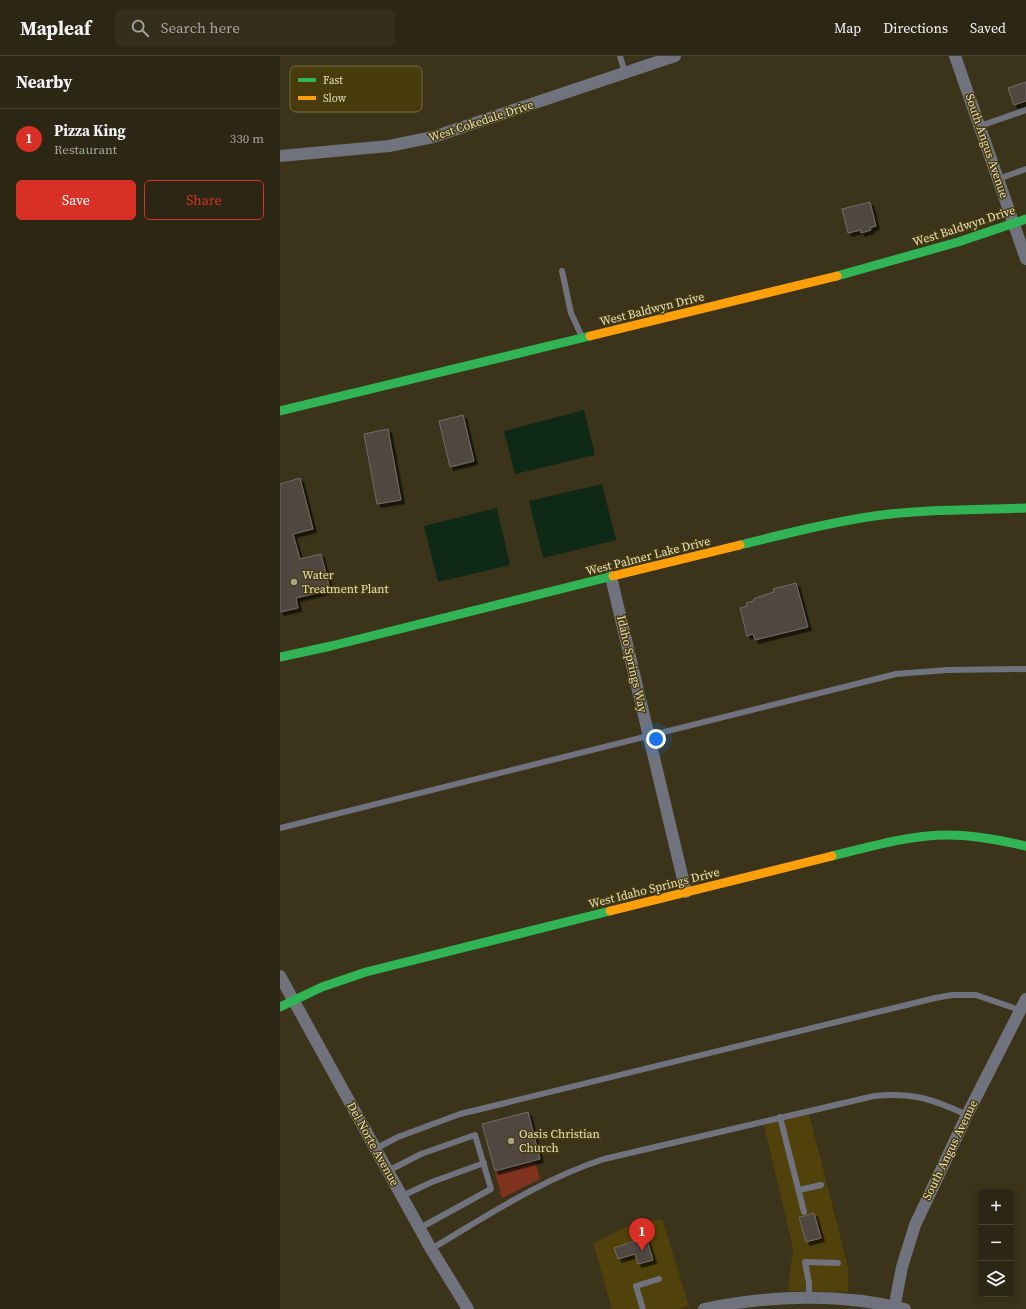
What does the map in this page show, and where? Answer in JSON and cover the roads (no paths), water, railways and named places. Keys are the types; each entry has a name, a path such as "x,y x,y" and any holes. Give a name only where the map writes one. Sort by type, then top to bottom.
{"street":[{"name":"West Cokedale Drive","path":"280,156 388,146 433,138 675,56"},
{"name":"South Angus Avenue","path":"956,56 1026,259"},
{"name":"West Baldwyn Drive","path":"280,411 834,277 905,258 1026,219"},
{"name":"West Palmer Lake Drive","path":"280,657 331,646 814,528 875,516 927,511 1026,508"},
{"name":"Idaho Springs Way","path":"611,577 686,892"},
{"name":"West Idaho Springs Drive","path":"280,1007 293,999 366,972 897,840 916,837 955,835 1026,846"},
{"name":"Del Norte Avenue","path":"280,976 431,1249 468,1309"},
{"name":"South Angus Avenue","path":"898,1308 902,1267 915,1225 967,1115 1026,999"},
{"path":"704,1309 739,1302 766,1299 809,1298 840,1299 898,1308"}],"lane":[{"path":"620,56 625,73"},
{"path":"980,126 1026,110"},
{"path":"998,179 1026,170"},
{"path":"562,271 571,312 583,338"},
{"path":"280,828 896,674 947,670 1026,669"},
{"path":"375,1149 398,1137 460,1114 935,998 952,995 976,995 1020,1010"},
{"path":"431,1249 552,1179 581,1166 604,1159 874,1096 892,1094 910,1095 928,1099 967,1115"},
{"path":"780,1117 804,1212"},
{"path":"388,1171 421,1154 475,1135 491,1189 420,1228"},
{"path":"402,1196 425,1184 484,1163"},
{"path":"799,1190 821,1185"},
{"path":"809,1298 809,1283 805,1262 838,1263"},
{"path":"643,1309 636,1286 659,1279"}],"place":[{"name":"Water Treatment Plant","path":"294,582"},
{"name":"Oasis Christian Church","path":"511,1141"},
{"name":"Pizza King","path":"642,1251"}]}
